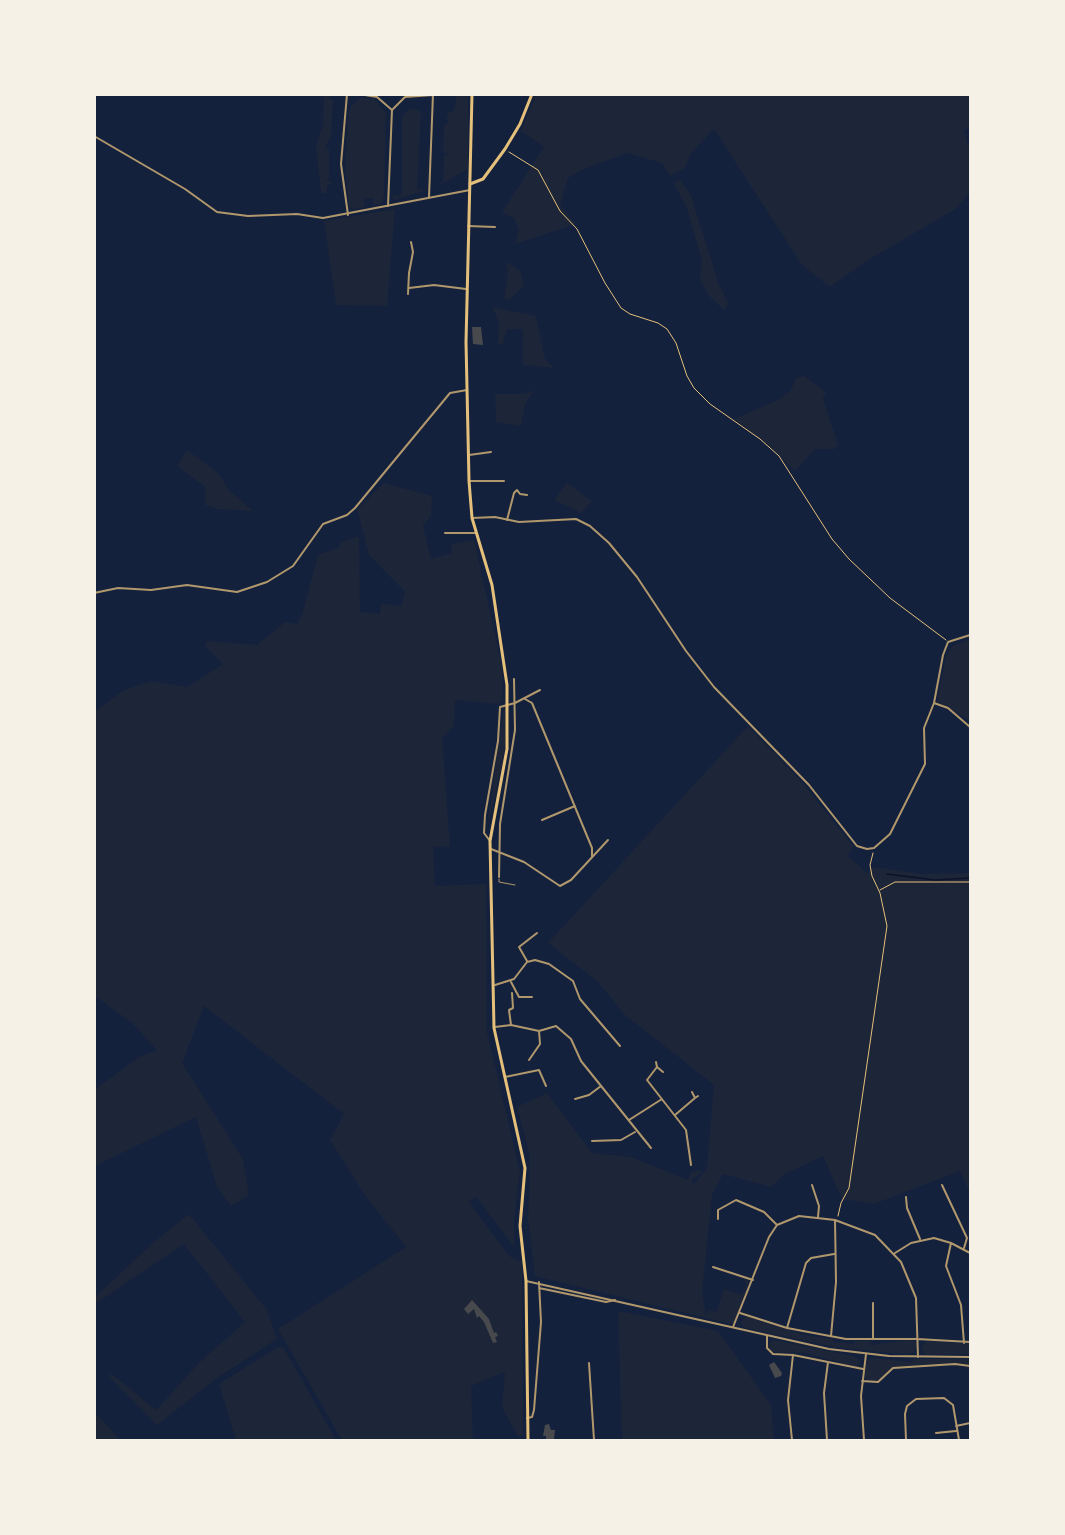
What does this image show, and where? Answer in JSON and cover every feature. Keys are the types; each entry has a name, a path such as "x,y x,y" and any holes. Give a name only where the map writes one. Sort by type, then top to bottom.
{"main road":[{"path":"472,94 466,289 469,481 472,518 492,585 506,669 507,749 490,841 495,985 494,1028 525,1168 520,1226 526,1281 528,1440"},
{"path":"470,184 483,179 505,149 520,124 532,94"}],"street":[{"path":"347,94 342,164 348,214"},
{"path":"359,94 377,97 392,110"},
{"path":"388,206 392,110 405,97 433,95 429,197"},
{"path":"94,136 185,189 217,212 248,216 297,214 315,218 348,214 470,190"},
{"path":"468,226 495,227"},
{"path":"408,294 413,252 411,242"},
{"path":"409,288 434,285 466,289"},
{"path":"94,593 118,588 151,590 187,585 237,592 267,582 293,566 323,524 347,515 355,508 450,393 466,390"},
{"path":"469,455 490,452"},
{"path":"469,481 504,481"},
{"path":"507,520 514,493 517,490 520,494 527,495"},
{"path":"472,518 495,517 519,522 576,519 590,526 609,543 637,577 678,640 714,687 809,785 857,846 867,849 874,848 886,839 896,825 925,764 924,728 934,703 943,655 948,642 970,635"},
{"path":"445,533 476,533"},
{"path":"499,878 503,795 513,748 514,679"},
{"path":"490,841 484,833 485,815 498,741 500,707 525,699 540,690"},
{"path":"525,699 532,704 592,848 592,857"},
{"path":"934,703 948,708 970,727"},
{"path":"542,820 575,806"},
{"path":"490,848 524,862 560,886 567,883 608,840"},
{"path":"527,962 519,947 537,933"},
{"path":"495,985 511,981 527,962 541,961 567,975 580,999 620,1046"},
{"path":"511,981 519,998 532,997"},
{"path":"511,1025 509,1010 513,1008 512,993"},
{"path":"494,1028 511,1025 539,1031 554,1025 571,1039 581,1061 635,1131 651,1148"},
{"path":"529,1060 540,1044 539,1031"},
{"path":"656,1062 657,1067 663,1072"},
{"path":"643,1083 657,1067"},
{"path":"505,1077 539,1070 546,1086"},
{"path":"647,1080 686,1130 691,1164"},
{"path":"575,1099 589,1095 601,1086"},
{"path":"675,1115 697,1097 692,1092"},
{"path":"628,1121 662,1099"},
{"path":"592,1141 621,1140 635,1131"},
{"path":"812,1185 819,1206 818,1218"},
{"path":"942,1185 967,1238 964,1249"},
{"path":"906,1197 907,1208 921,1239"},
{"path":"718,1219 718,1210 736,1200 764,1212 777,1225"},
{"path":"733,1328 769,1237 777,1225 795,1216 836,1220 875,1235 895,1253 908,1274 916,1298 918,1358"},
{"path":"831,1336 836,1282 834,1254 836,1220"},
{"path":"895,1253 921,1239 934,1238 951,1243 970,1253"},
{"path":"951,1243 946,1266 961,1305 964,1343"},
{"path":"787,1328 806,1263 811,1258 834,1254"},
{"path":"713,1267 753,1280"},
{"path":"526,1281 539,1282 767,1336 866,1354 918,1358 970,1357"},
{"path":"528,1418 532,1418 534,1410 541,1322 539,1282"},
{"path":"539,1288 606,1302 615,1300"},
{"path":"873,1303 873,1340"},
{"path":"740,1313 787,1328 831,1336 873,1340 918,1339 970,1342"},
{"path":"767,1336 766,1346 771,1353 863,1369"},
{"path":"864,1440 862,1381 866,1354"},
{"path":"792,1440 788,1400 793,1355"},
{"path":"827,1440 824,1400 828,1362"},
{"path":"589,1363 594,1440"},
{"path":"862,1381 879,1382 893,1368 955,1364 970,1366"},
{"path":"906,1440 905,1410 916,1399 949,1400 953,1405 959,1440"},
{"path":"956,1426 970,1423"},
{"path":"936,1433 956,1431"},
{"path":"942,1432 942,1438"}],"lane":[{"path":"499,878 499,882 515,885"}],"path":[{"path":"505,149 534,166 560,211 577,229 613,298 630,314 664,326 676,343 687,376 694,388 729,419 759,438 779,456 832,539 855,565 890,598 936,630 948,642"},
{"path":"836,1220 849,1188 887,926 870,865 874,848"},
{"path":"879,891 895,882 970,882"}],"shaded area":[{"path":"324,95 332,95 327,99 333,99 331,136 325,148 329,149 329,179 325,180 331,181 331,184 328,184 326,193 321,193 316,146 323,125"},
{"path":"456,95 468,95 468,169 438,186 438,183 443,182 444,155 451,155 443,152 444,126 449,122 446,118 449,111 452,113 455,108"},
{"path":"536,95 970,95 970,127 964,131 970,150 970,193 954,210 868,260 830,287 802,265 714,129 691,153 685,168 670,176 662,163 627,153 584,169 568,178 560,205 576,224 515,244 519,230 514,218 502,212 544,147 521,131"},
{"path":"360,98 374,99 386,113 384,195 382,203 374,205 373,198 364,199 365,207 352,209 349,207 345,168 348,118 350,107"},
{"path":"409,109 418,110 421,113 417,189 427,190 394,200 391,195 400,196 402,190 402,116"},
{"path":"677,180 681,181 691,196 719,285 728,302 725,311 709,296 700,279 702,261 687,208 674,184"},
{"path":"395,209 387,306 336,305 324,221"},
{"path":"505,261 520,271 524,286 509,300 504,299 508,271"},
{"path":"492,307 536,316 545,359 554,368 523,365 523,329 507,329 503,344 498,345 499,322"},
{"path":"804,376 826,392 823,399 838,445 834,449 815,449 795,471 770,446 734,419 780,399 791,390 796,378"},
{"path":"535,390 525,404 521,426 496,422 495,394 524,394"},
{"path":"187,450 219,474 228,489 253,511 218,509 205,505 205,487 177,466"},
{"path":"384,483 432,496 431,516 423,525 431,559 452,553 451,544 474,540 502,667 503,701 498,704 455,700 454,726 442,738 450,846 433,847 435,886 486,884 487,1032 520,1172 514,1221 514,1247 476,1197 469,1202 509,1256 522,1262 523,1436 518,1436 502,1407 505,1372 471,1386 473,1440 344,1440 340,1437 278,1329 406,1247 366,1197 330,1140 344,1114 204,1006 182,1063 243,1159 249,1195 231,1206 217,1187 196,1117 95,1166 95,1089 141,1056 157,1050 132,1023 95,996 95,711 124,690 151,681 187,687 223,664 205,646 207,641 257,645 285,622 297,624 302,615 318,555 338,548 341,542 359,536 360,612 380,614 381,604 401,606 405,592 369,555 357,509"},
{"path":"567,483 592,501 581,513 554,500"},
{"path":"970,639 970,718 967,719 937,702 946,657 952,646"},
{"path":"506,707 503,762 487,830 503,710"},
{"path":"748,726 801,781 853,846 848,856 867,873 874,867 922,874 970,873 970,1193 960,1171 874,1204 842,1199 823,1156 785,1174 771,1187 723,1174 712,1195 702,1292 706,1315 709,1310 717,1312 724,1289 742,1295 747,1285 744,1279 749,1281 735,1322 730,1324 535,1276 528,1220 530,1156 517,1107 547,1093 592,1153 631,1157 688,1180 691,1172 700,1170 702,1172 691,1181 694,1184 707,1168 714,1085 625,1015 597,981 548,943"},
{"path":"189,1214 267,1310 277,1339 217,1378 157,1425 108,1376 112,1374 156,1410 200,1362 245,1322 184,1244 95,1304 95,1297 154,1242"},
{"path":"618,1311 718,1331 771,1405 774,1440 622,1440"},
{"path":"746,1316 804,1335 833,1339 834,1342 854,1344 855,1341 871,1341 871,1345 911,1340 916,1343 916,1348 913,1353 901,1354 835,1347 745,1328 740,1323"},
{"path":"774,1340 853,1356 861,1362 857,1367 805,1353 772,1352 768,1345"},
{"path":"926,1341 970,1344 970,1354 926,1355 921,1348"},
{"path":"278,1347 284,1348 336,1440 236,1440 219,1384"},
{"path":"871,1358 913,1362 913,1359 970,1359 970,1365 953,1363 892,1368 878,1381 869,1381 865,1377 866,1362"},
{"path":"95,1413 108,1426 120,1440 95,1440"}],"building":[{"path":"472,327 481,327 483,345 473,344"},
{"path":"472,1300 489,1319 494,1333 496,1332 498,1336 495,1337 497,1342 493,1343 484,1322 479,1316 477,1318 474,1309 468,1314 464,1309"},
{"path":"774,1362 782,1373 781,1376 775,1378 769,1365"},
{"path":"549,1424 551,1430 555,1430 554,1439 546,1440 546,1436 543,1436 545,1425"}],"waterway":[{"path":"887,874 935,880 970,878"}]}
